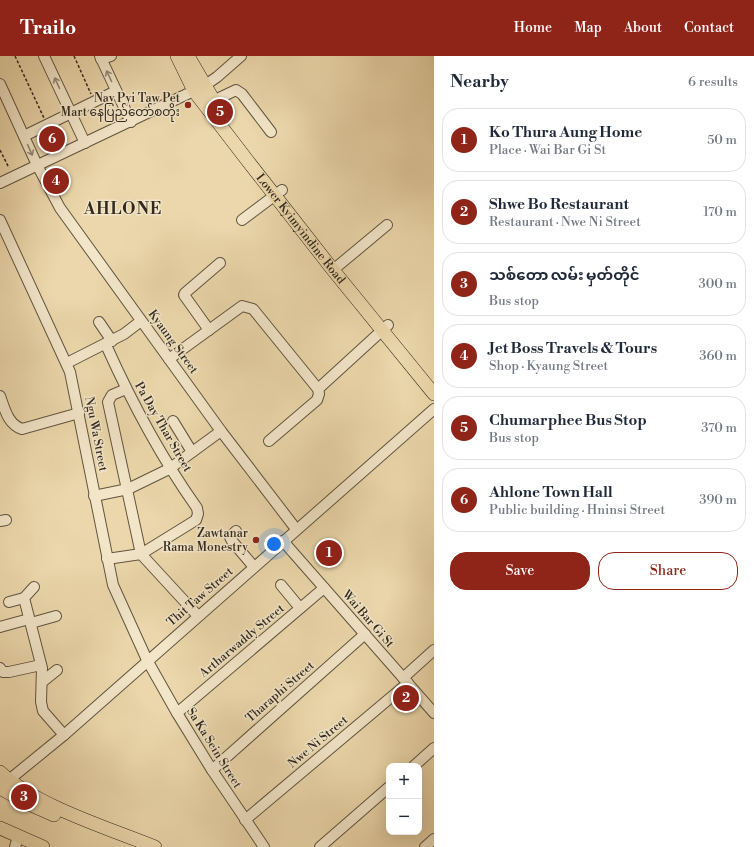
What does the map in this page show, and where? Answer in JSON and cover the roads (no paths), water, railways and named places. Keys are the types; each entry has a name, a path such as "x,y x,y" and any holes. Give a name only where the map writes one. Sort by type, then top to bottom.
{"main road":[{"name":"Lower Kyimyindine Road","path":"177,56 258,167 336,268 434,385"},
{"name":"Lower Kyimyindine Road","path":"188,56 199,88 213,101 258,167"},
{"name":"Lower Kyimyindine Road","path":"385,328 434,394"},
{"path":"2,782 32,795 131,847"},
{"path":"78,820 154,847"},
{"path":"0,828 16,841 43,847"}],"street":[{"path":"44,56 85,143"},
{"path":"0,183 131,122 199,88 217,77 241,56"},
{"path":"104,57 116,91 131,122"},
{"name":"Kyaung Street","path":"0,84 37,165 60,208 221,431 296,529"},
{"path":"213,101 236,90 242,94 271,132"},
{"path":"24,136 116,91"},
{"path":"242,220 279,193"},
{"name":"Ngu Wa Street","path":"0,220 67,363 79,413 106,559 113,585 147,660"},
{"path":"336,268 387,225"},
{"path":"209,330 184,295 185,292 220,263"},
{"path":"169,359 242,306 252,309 318,389 319,394 317,400 269,441"},
{"path":"67,363 109,343 141,321"},
{"name":"Pa Day Thar Street","path":"99,322 109,343 126,389 169,469 197,508 198,514 196,520 141,554"},
{"path":"318,389 385,328"},
{"path":"126,389 112,394 108,402 141,554 198,616"},
{"path":"0,396 7,415 15,427 22,430 79,413"},
{"name":"Thit Taw Street","path":"2,782 64,735 147,660 434,409"},
{"path":"173,421 192,452"},
{"path":"94,496 128,489 169,469 221,431"},
{"path":"236,531 230,537 254,567"},
{"name":"Wai Bar Gi St","path":"283,541 434,713"},
{"path":"106,559 141,554"},
{"path":"281,585 300,608"},
{"path":"9,602 24,598 34,587"},
{"name":"Artharwaddy Street","path":"177,714 324,588"},
{"path":"24,598 41,664 41,702 43,711 64,735"},
{"path":"0,627 56,616"},
{"name":"Tharaphi Street","path":"212,770 365,634"},
{"name":"Nwe Ni Street","path":"245,820 405,680 434,650"},
{"name":"Sa Ka Sein Street","path":"147,660 177,714 212,770 264,847"},
{"path":"0,668 3,672 9,672 41,664"},
{"path":"42,682 57,670"},
{"path":"417,763 434,748"},
{"path":"320,847 386,791"},
{"path":"425,847 434,839"}],"place":[{"name":"Nay Pyi Taw Pet Mart နေပြည်တော်စတိုး","path":"188,105"},
{"name":"Chumarphee Bus Stop","path":"220,112"},
{"name":"Ahlone Town Hall","path":"52,139"},
{"name":"Jet Boss Travels & Tours","path":"56,181"},
{"name":"Zawtanar Rama Monestry","path":"256,540"},
{"name":"Ko Thura Aung Home","path":"329,553"},
{"name":"Shwe Bo Restaurant","path":"406,698"},
{"name":"သစ်တော လမ်း မှတ်တိုင်","path":"24,797"}],"district":[{"name":"AHLONE","path":"123,209"}]}
